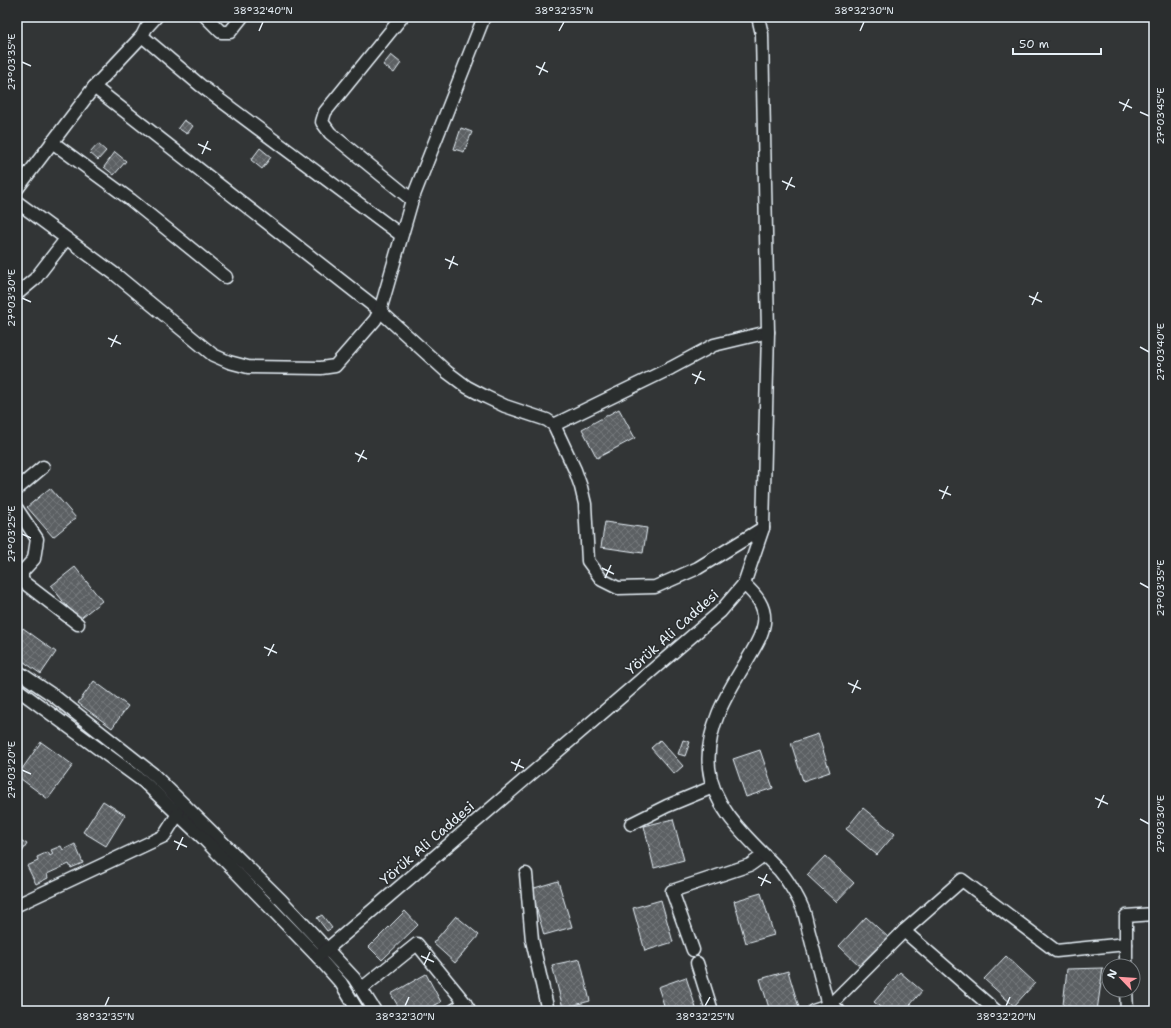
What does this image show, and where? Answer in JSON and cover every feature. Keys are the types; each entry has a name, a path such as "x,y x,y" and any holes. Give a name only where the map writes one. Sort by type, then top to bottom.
{"street":[{"path":"17,189 94,88 142,36 146,28 156,17"},
{"path":"206,17 221,32 230,32 242,17"},
{"path":"402,17 325,112 322,122 330,133 412,200"},
{"path":"17,202 116,275 212,355 237,365 248,367 321,368 335,366 375,320 380,311 412,200 484,17"},
{"path":"758,17 762,34 768,332 763,528 744,584 755,594 760,602 764,622 760,637 721,706 712,731 709,750 709,768 713,787 720,802 733,821 781,872 803,908 832,1007"},
{"path":"142,36 200,84 401,235"},
{"path":"94,88 380,311 424,353 467,387 505,406 547,420 554,425 575,470 581,487 585,504 588,561 598,576 613,586 618,588 655,587 698,568 763,528"},
{"path":"52,142 131,200 226,277"},
{"path":"17,294 35,279 66,238"},
{"path":"554,425 671,368 714,344 768,332"},
{"path":"17,489 43,467"},
{"path":"17,509 38,539 34,559 20,571 22,581 78,624"},
{"name":"Yörük Ali Caddesi","path":"323,953 720,612 744,584"},
{"path":"17,671 54,696 153,774 281,900 323,953 358,1011"},
{"path":"17,689 144,782 323,953 354,978 375,1011"},
{"path":"631,824 667,806 713,787"},
{"path":"17,905 164,836 178,814"},
{"path":"692,950 672,891 750,865 764,855"},
{"path":"526,874 532,940 548,1011"},
{"path":"813,1011 832,1007 904,931 962,880 1056,951 1126,944"},
{"path":"1126,958 1126,916 1154,914"},
{"path":"904,931 996,1011"},
{"path":"361,989 417,944 468,1007 453,1011"},
{"path":"697,963 712,1011"},
{"path":"1126,998 1127,1011"}],"building":[{"path":"391,55 401,63 394,73 383,65"},
{"path":"184,120 193,126 187,134 178,128"},
{"path":"461,128 472,132 464,152 454,149"},
{"path":"98,144 106,151 98,160 90,153"},
{"path":"260,148 271,157 262,169 251,160"},
{"path":"115,152 126,161 114,175 104,167"},
{"path":"619,409 635,438 597,458 582,429"},
{"path":"50,488 76,518 53,537 27,507"},
{"path":"605,522 647,528 643,553 601,547"},
{"path":"75,567 102,601 78,620 51,586"},
{"path":"23,628 56,652 41,674 17,657 17,637"},
{"path":"94,681 128,706 112,728 78,703"},
{"path":"818,734 830,772 803,781 791,743"},
{"path":"660,740 683,766 674,774 651,748"},
{"path":"683,740 690,742 685,756 678,754"},
{"path":"41,742 73,765 48,799 17,776"},
{"path":"760,750 773,788 746,797 733,759"},
{"path":"103,801 125,815 106,846 83,832"},
{"path":"863,808 895,834 877,855 846,829"},
{"path":"673,819 684,860 654,868 644,826"},
{"path":"17,838 27,844 19,857 17,856"},
{"path":"75,844 83,863 71,868 69,864 47,874 48,878 36,884 27,866 38,861 37,857 48,852 50,856 53,854 51,850 61,846 63,850"},
{"path":"825,856 854,883 836,902 807,875"},
{"path":"558,881 572,927 544,935 531,889"},
{"path":"761,893 774,935 746,943 734,901"},
{"path":"661,900 673,942 645,951 633,908"},
{"path":"405,911 418,925 382,960 369,947"},
{"path":"322,915 332,928 327,931 317,918"},
{"path":"456,916 479,935 455,963 433,943"},
{"path":"866,917 889,938 862,968 839,946"},
{"path":"1006,956 1035,983 1014,1006 984,979"},
{"path":"580,959 590,1001 563,1008 552,965"},
{"path":"1101,968 1101,982 1097,1011 1063,1005 1067,969"},
{"path":"788,971 800,1011 770,1011 760,979"},
{"path":"900,972 922,991 905,1011 885,1011 874,1002"},
{"path":"426,974 441,1002 424,1011 401,1011 391,994"},
{"path":"686,977 697,1011 666,1011 658,987"}]}
